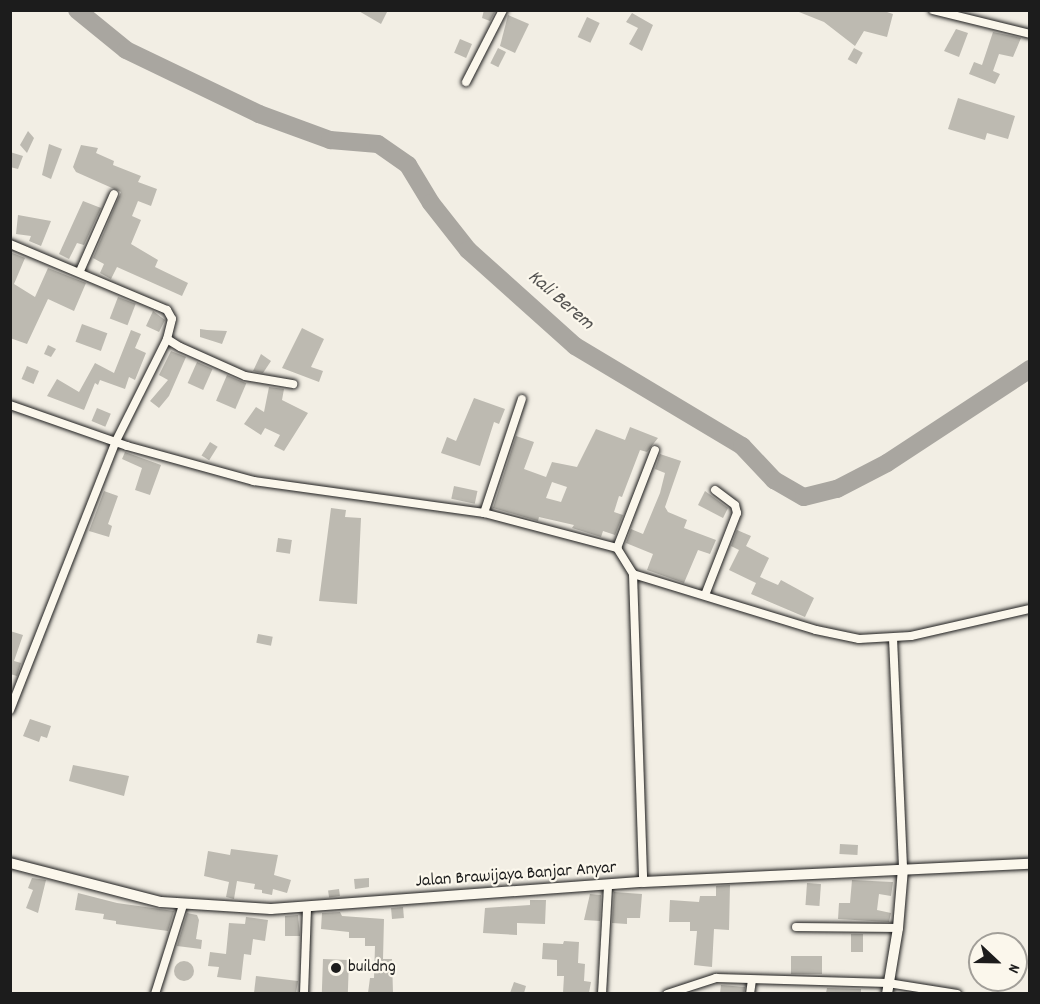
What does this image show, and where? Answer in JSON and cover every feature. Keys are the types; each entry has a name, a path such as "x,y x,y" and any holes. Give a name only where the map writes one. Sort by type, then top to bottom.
{"street":[{"path":"466,82 503,10"},
{"path":"933,10 1029,34"},
{"path":"80,271 114,194"},
{"path":"10,244 80,271 167,310 172,319 168,339 116,441 10,710"},
{"path":"168,339 245,376 293,384"},
{"path":"484,513 522,399"},
{"path":"10,405 116,441 254,481 484,513 617,548 633,574 643,882"},
{"path":"617,548 655,450"},
{"path":"705,595 737,513 735,505 715,490"},
{"path":"633,574 837,635 893,638 1029,609"},
{"path":"887,988 898,928 903,868 893,638"},
{"name":"Jalan Brawijaya Banjar Anyar","path":"10,863 98,887 183,905 307,909 643,882 903,868 1029,864"},
{"path":"602,993 608,886"},
{"path":"155,993 183,905"},
{"path":"304,993 307,909"},
{"path":"796,927 898,928"},
{"path":"667,993 707,979 957,993"},
{"path":"750,993 752,980"}],"building":[{"path":"357,10 388,10 381,24"},
{"path":"484,10 496,10 490,21 482,18"},
{"path":"794,10 881,10 893,14 887,37 864,31 855,46 824,22"},
{"path":"632,13 653,25 642,51 629,44 638,28 626,22"},
{"path":"508,15 529,24 515,53 500,46"},
{"path":"587,17 600,23 590,43 578,37"},
{"path":"956,29 968,33 959,57 944,51"},
{"path":"993,32 1021,38 1013,57 999,54 993,71 1000,74 995,84 969,74 974,62 982,65"},
{"path":"460,39 472,44 466,58 454,53"},
{"path":"498,48 506,52 498,67 490,63"},
{"path":"854,48 863,53 856,64 848,59"},
{"path":"958,98 1015,116 1008,139 987,133 985,140 948,129"},
{"path":"28,131 34,138 27,153 20,145"},
{"path":"49,144 62,149 51,179 42,175"},
{"path":"81,145 98,148 96,153 114,161 113,165 141,176 138,182 157,189 151,206 138,201 132,216 141,220 131,244 158,260 155,267 188,283 182,296 117,267 111,279 100,273 104,264 93,258 121,192 76,172 73,167"},
{"path":"10,152 23,156 18,169 10,167"},
{"path":"83,201 101,208 84,245 77,243 69,259 59,254"},
{"path":"18,215 51,221 41,246 29,241 31,236 16,234"},
{"path":"10,252 25,258 14,284 35,297 48,268 86,283 74,311 48,299 27,344 10,338"},
{"path":"118,297 136,304 127,325 110,318"},
{"path":"153,311 165,320 159,332 146,326"},
{"path":"82,324 107,333 101,351 76,342"},
{"path":"302,328 324,339 311,367 323,371 319,382 282,368"},
{"path":"200,329 227,331 222,344 200,337"},
{"path":"131,330 141,334 135,348 146,353 135,380 129,377 125,389 100,380 98,385 95,383 84,410 47,396 57,379 79,392 95,363 114,373"},
{"path":"48,345 56,349 51,357 44,354"},
{"path":"171,351 186,357 169,396 159,408 150,401 168,380 159,375"},
{"path":"261,354 271,361 263,373 253,371"},
{"path":"197,362 213,369 203,390 188,383"},
{"path":"27,366 39,371 33,384 22,379"},
{"path":"227,375 246,383 235,409 216,401"},
{"path":"269,387 284,389 282,400 308,413 284,451 274,446 280,435 265,428 261,435 244,424 256,407 264,412"},
{"path":"474,398 505,409 499,424 494,422 480,466 441,453 447,437 456,441"},
{"path":"97,408 111,414 105,427 92,421"},
{"path":"630,427 658,438 647,452 640,450 622,497 619,496 614,512 623,515 615,535 603,531 601,537 572,528 574,525 539,517 538,521 493,508 516,436 534,442 524,469 546,477 552,462 577,467 596,429 625,440","holes":["552,482 567,487 561,502 546,498"]},
{"path":"210,442 218,447 209,460 202,456"},
{"path":"125,452 161,465 150,495 135,490 142,468 122,459"},
{"path":"660,454 681,461 665,507 668,512 687,520 684,528 716,540 710,554 698,550 684,583 647,570 653,554 626,543 631,529 643,534 660,493 665,473 655,469"},
{"path":"454,486 477,491 475,504 451,499"},
{"path":"104,491 118,496 108,524 112,526 109,537 89,531"},
{"path":"705,491 728,508 723,518 698,505"},
{"path":"331,508 346,510 345,517 361,518 357,604 319,601"},
{"path":"737,530 751,536 746,546 769,558 760,577 778,585 781,580 814,598 805,617 751,594 756,583 729,570 739,550 731,546"},
{"path":"278,538 292,540 290,554 276,552"},
{"path":"10,631 23,635 14,661 21,663 17,676 10,674"},
{"path":"258,634 273,637 271,646 256,643"},
{"path":"30,719 51,726 47,738 41,736 39,742 23,736"},
{"path":"73,765 129,776 124,796 69,781"},
{"path":"840,844 858,845 857,855 839,854"},
{"path":"231,849 278,855 274,875 291,880 287,893 273,889 272,895 262,893 262,890 254,889 255,884 237,881 234,899 226,897 229,882 204,876 208,851 230,855"},
{"path":"32,878 46,880 38,913 26,908 33,890 28,888"},
{"path":"369,878 369,887 355,889 354,879"},
{"path":"852,880 893,882 891,896 879,894 877,910 891,913 889,922 838,919 839,903 850,903"},
{"path":"807,883 821,884 819,906 805,905"},
{"path":"730,885 729,930 714,929 712,967 694,965 697,931 690,931 690,922 669,922 670,900 699,902 700,896 716,896 716,886"},
{"path":"339,889 340,896 329,897 328,891"},
{"path":"614,892 642,894 640,918 627,918 627,924 612,923"},
{"path":"78,893 117,903 174,911 168,931 116,924 116,921 103,919 104,914 75,910"},
{"path":"590,894 601,895 600,921 584,920"},
{"path":"530,900 546,900 545,924 517,923 517,935 483,933 485,908 530,905"},
{"path":"403,907 404,918 392,919 391,908"},
{"path":"340,912 342,916 384,919 383,959 392,959 393,993 368,993 370,978 374,978 375,946 365,946 365,938 349,938 349,932 321,929 322,913"},
{"path":"187,913 197,915 199,920 196,939 202,940 201,949 177,946"},
{"path":"298,915 300,936 285,936 285,916"},
{"path":"246,917 268,920 265,941 253,939 251,955 244,954 241,980 217,977 219,967 208,966 210,952 226,954 229,923 245,924"},
{"path":"851,934 863,934 863,952 851,952"},
{"path":"564,941 579,942 578,963 585,964 584,981 591,982 589,993 563,993 564,976 557,976 557,960 542,959 543,943 563,944"},
{"path":"791,956 822,956 822,974 791,974"},
{"path":"323,959 349,960 348,994 322,993"},
{"path":"184,961 191,964 194,971 191,978 184,981 177,978 174,971 177,964"},
{"path":"256,976 298,981 296,993 254,993"},
{"path":"514,982 526,986 524,993 510,993"},
{"path":"721,985 745,987 744,993 720,993"},
{"path":"827,988 861,989 861,993 826,993"}],"waterway":[{"name":"Kali Berem","path":"77,10 126,50 259,114 330,140 378,144 408,165 431,203 468,250 575,346 742,446 774,480 804,497 837,489 887,463 1030,369"}],"place":[{"name":"buildng","path":"336,968"}]}
